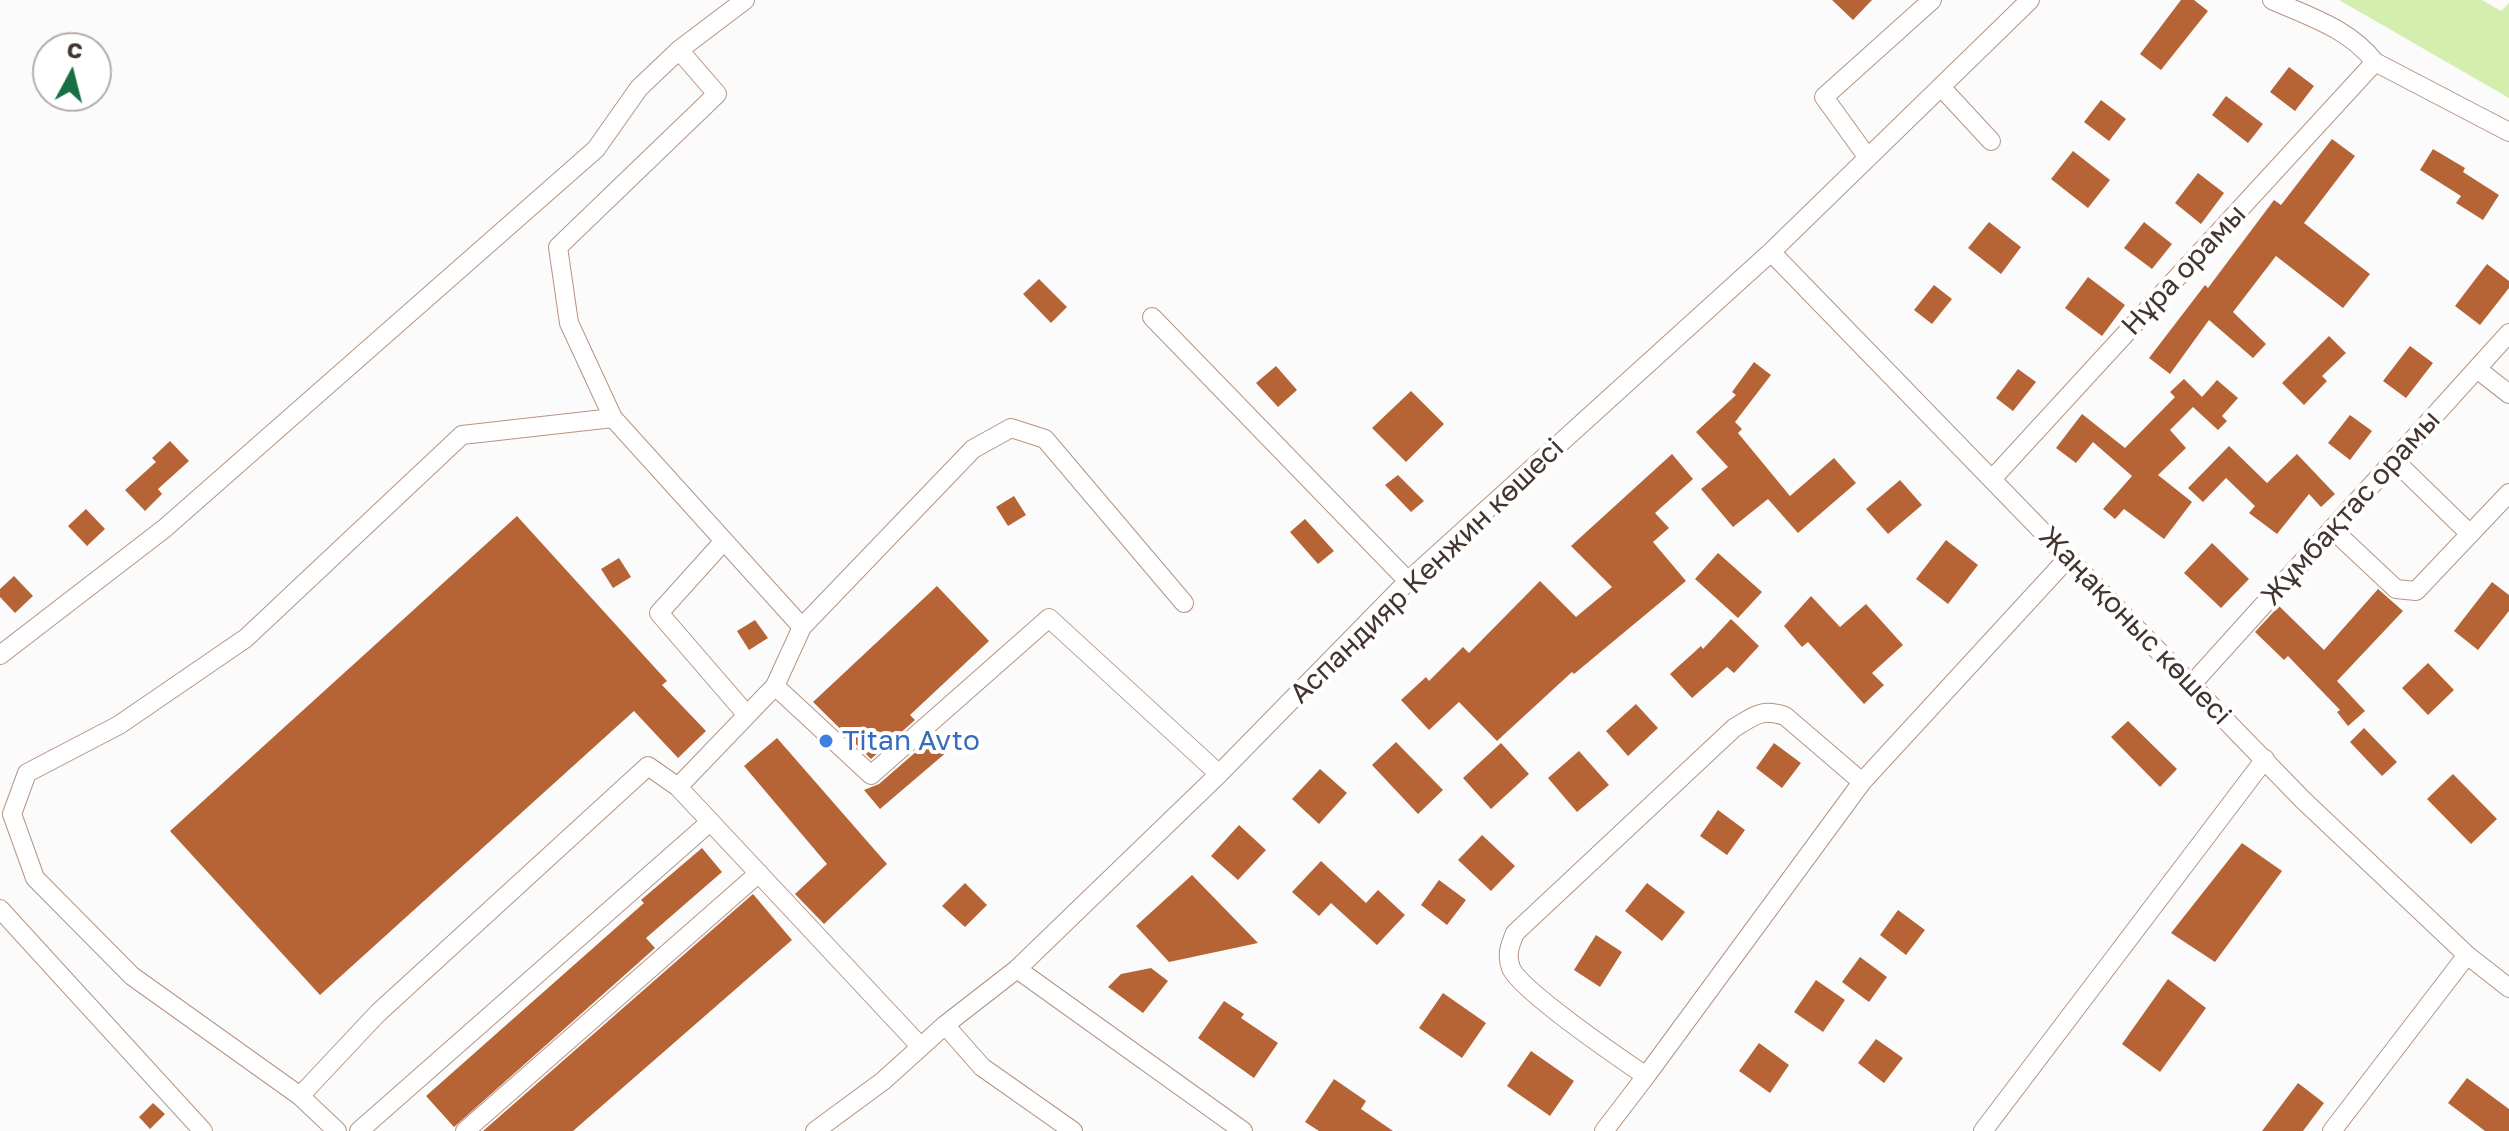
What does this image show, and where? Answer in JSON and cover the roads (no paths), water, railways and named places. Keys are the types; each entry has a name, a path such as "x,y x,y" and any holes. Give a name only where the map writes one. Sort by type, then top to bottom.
{"street":[{"path":"0,655 165,528 596,149 639,88 679,50 745,0"},
{"path":"1868,158 1824,97 1932,0"},
{"name":"Аспандияр Кенжин көшесі","path":"815,1131 883,1081 945,1025 1017,969 1219,774 1408,581 1771,252 2030,0"},
{"path":"2272,0 2347,34 2375,62 2509,132"},
{"path":"679,50 717,94 558,247 569,323 613,418 802,627"},
{"name":"Нұра орамы","path":"1993,478 2375,62"},
{"path":"1941,87 1991,141"},
{"name":"Жаңақоныс көшесі","path":"1771,252 2303,800 2467,955 2509,988"},
{"path":"1152,317 1408,581"},
{"name":"Жұмбақтас орамы","path":"2192,684 2509,333"},
{"path":"2477,369 2509,394"},
{"path":"337,1131 300,1096 132,976 35,878 12,814 27,773 119,725 246,638 462,435 613,418"},
{"path":"678,787 775,686 802,627 973,449 1011,428 1045,439 1184,603"},
{"path":"2394,460 2470,534"},
{"path":"2332,529 2396,589 2416,591 2509,493"},
{"path":"723,542 659,613 747,715"},
{"path":"1604,1131 1862,782 2068,558"},
{"path":"775,686 871,775 1049,618 1219,774"},
{"path":"1646,1076 1597,1043 1515,977 1508,956 1515,933 1734,728 1759,713 1772,712 1785,716 1862,782"},
{"path":"1983,1131 2265,759"},
{"path":"300,1096 378,1013 648,766 678,787 921,1047"},
{"path":"359,1131 710,822"},
{"path":"465,1131 759,873"},
{"path":"0,909 203,1131"},
{"path":"2332,1131 2467,955"},
{"path":"1017,969 1243,1131"},
{"path":"945,1025 982,1067 1073,1131"}],"place":[{"name":"Titan Avto","path":"826,741"}]}
